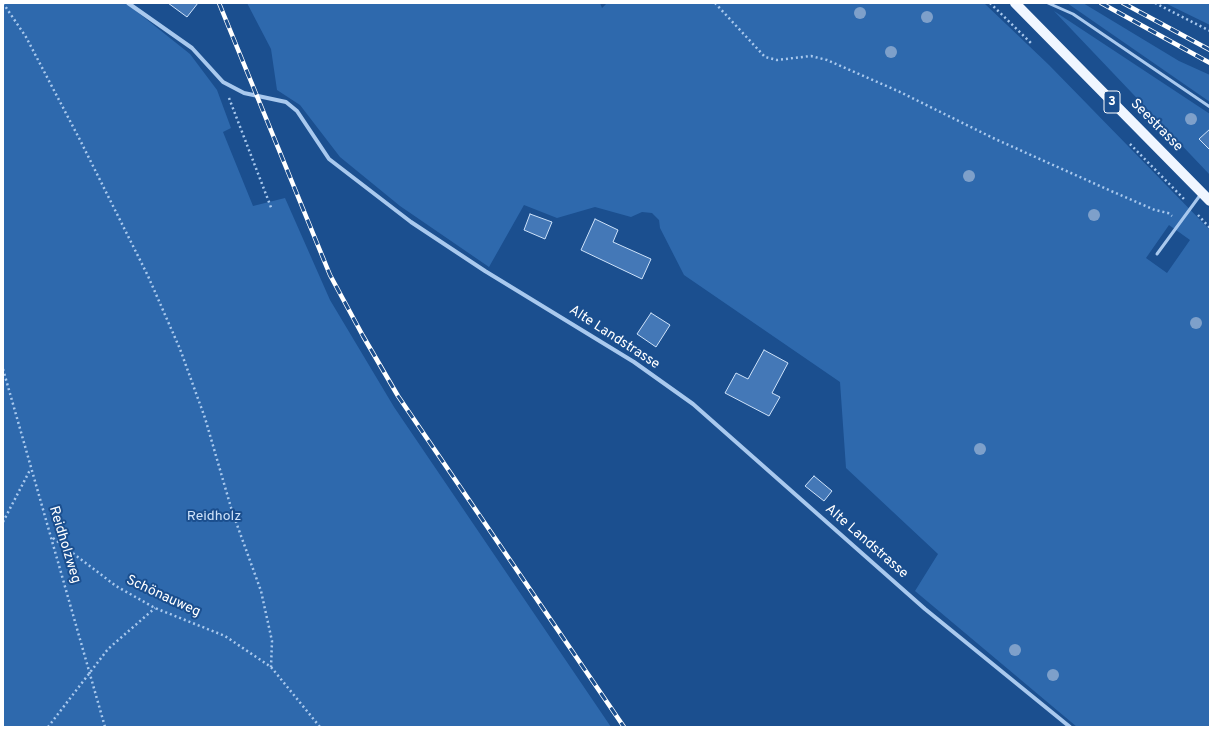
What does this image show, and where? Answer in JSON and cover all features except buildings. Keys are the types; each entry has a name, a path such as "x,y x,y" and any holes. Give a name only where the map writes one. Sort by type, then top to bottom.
{"main road":[{"name":"Seestrasse","path":"1015,3 1210,201"}],"street":[{"name":"Alte Landstrasse","path":"128,3 192,48 223,82 244,93 286,102 297,111 329,159 410,222 485,271 634,362 693,404 925,609 1070,727"}],"lane":[{"path":"1048,3 1072,14 1210,107"},
{"path":"1157,254 1202,193"}],"path":[{"path":"3,3 26,37 80,140 148,276 180,349 205,418 232,511 261,591 272,641 271,667"},
{"path":"715,3 734,22 765,58 778,60 811,56 827,60 1111,191 1155,210 1168,213 1181,222"},
{"path":"990,3 1035,46"},
{"path":"1155,3 1210,31"},
{"path":"223,82 272,210"},
{"path":"1126,140 1210,228"},
{"name":"Reidholzweg","path":"3,368 30,470 52,538 104,727"},
{"path":"3,522 30,470"},
{"name":"Schönauweg","path":"52,538 116,586 155,608 224,636 271,667 320,727"},
{"path":"48,727 108,649 155,608"}],"green space":[{"name":"Reidholz","path":"3,3 126,3 190,54 217,90 231,128 223,132 253,206 285,198 330,300 394,407 611,727 3,727"},
{"path":"247,3 600,3 602,8 607,3 984,3 1049,65 1210,230 1210,727 1077,727 915,591 938,554 846,468 840,382 684,275 660,228 659,220 652,213 642,212 631,217 595,207 557,218 524,205 489,267 400,206 340,157 300,105 277,90 271,49","holes":["1169,225 1190,240 1167,273 1146,258"]},
{"path":"1067,3 1083,3 1179,61 1210,75 1210,102"},
{"path":"1165,3 1210,3 1210,25"},
{"path":"1054,11 1210,114 1210,175"}],"railway":[{"path":"219,3 330,275 363,336 398,396 624,727"},
{"path":"1101,3 1210,63"},
{"path":"1123,3 1210,50"}]}
